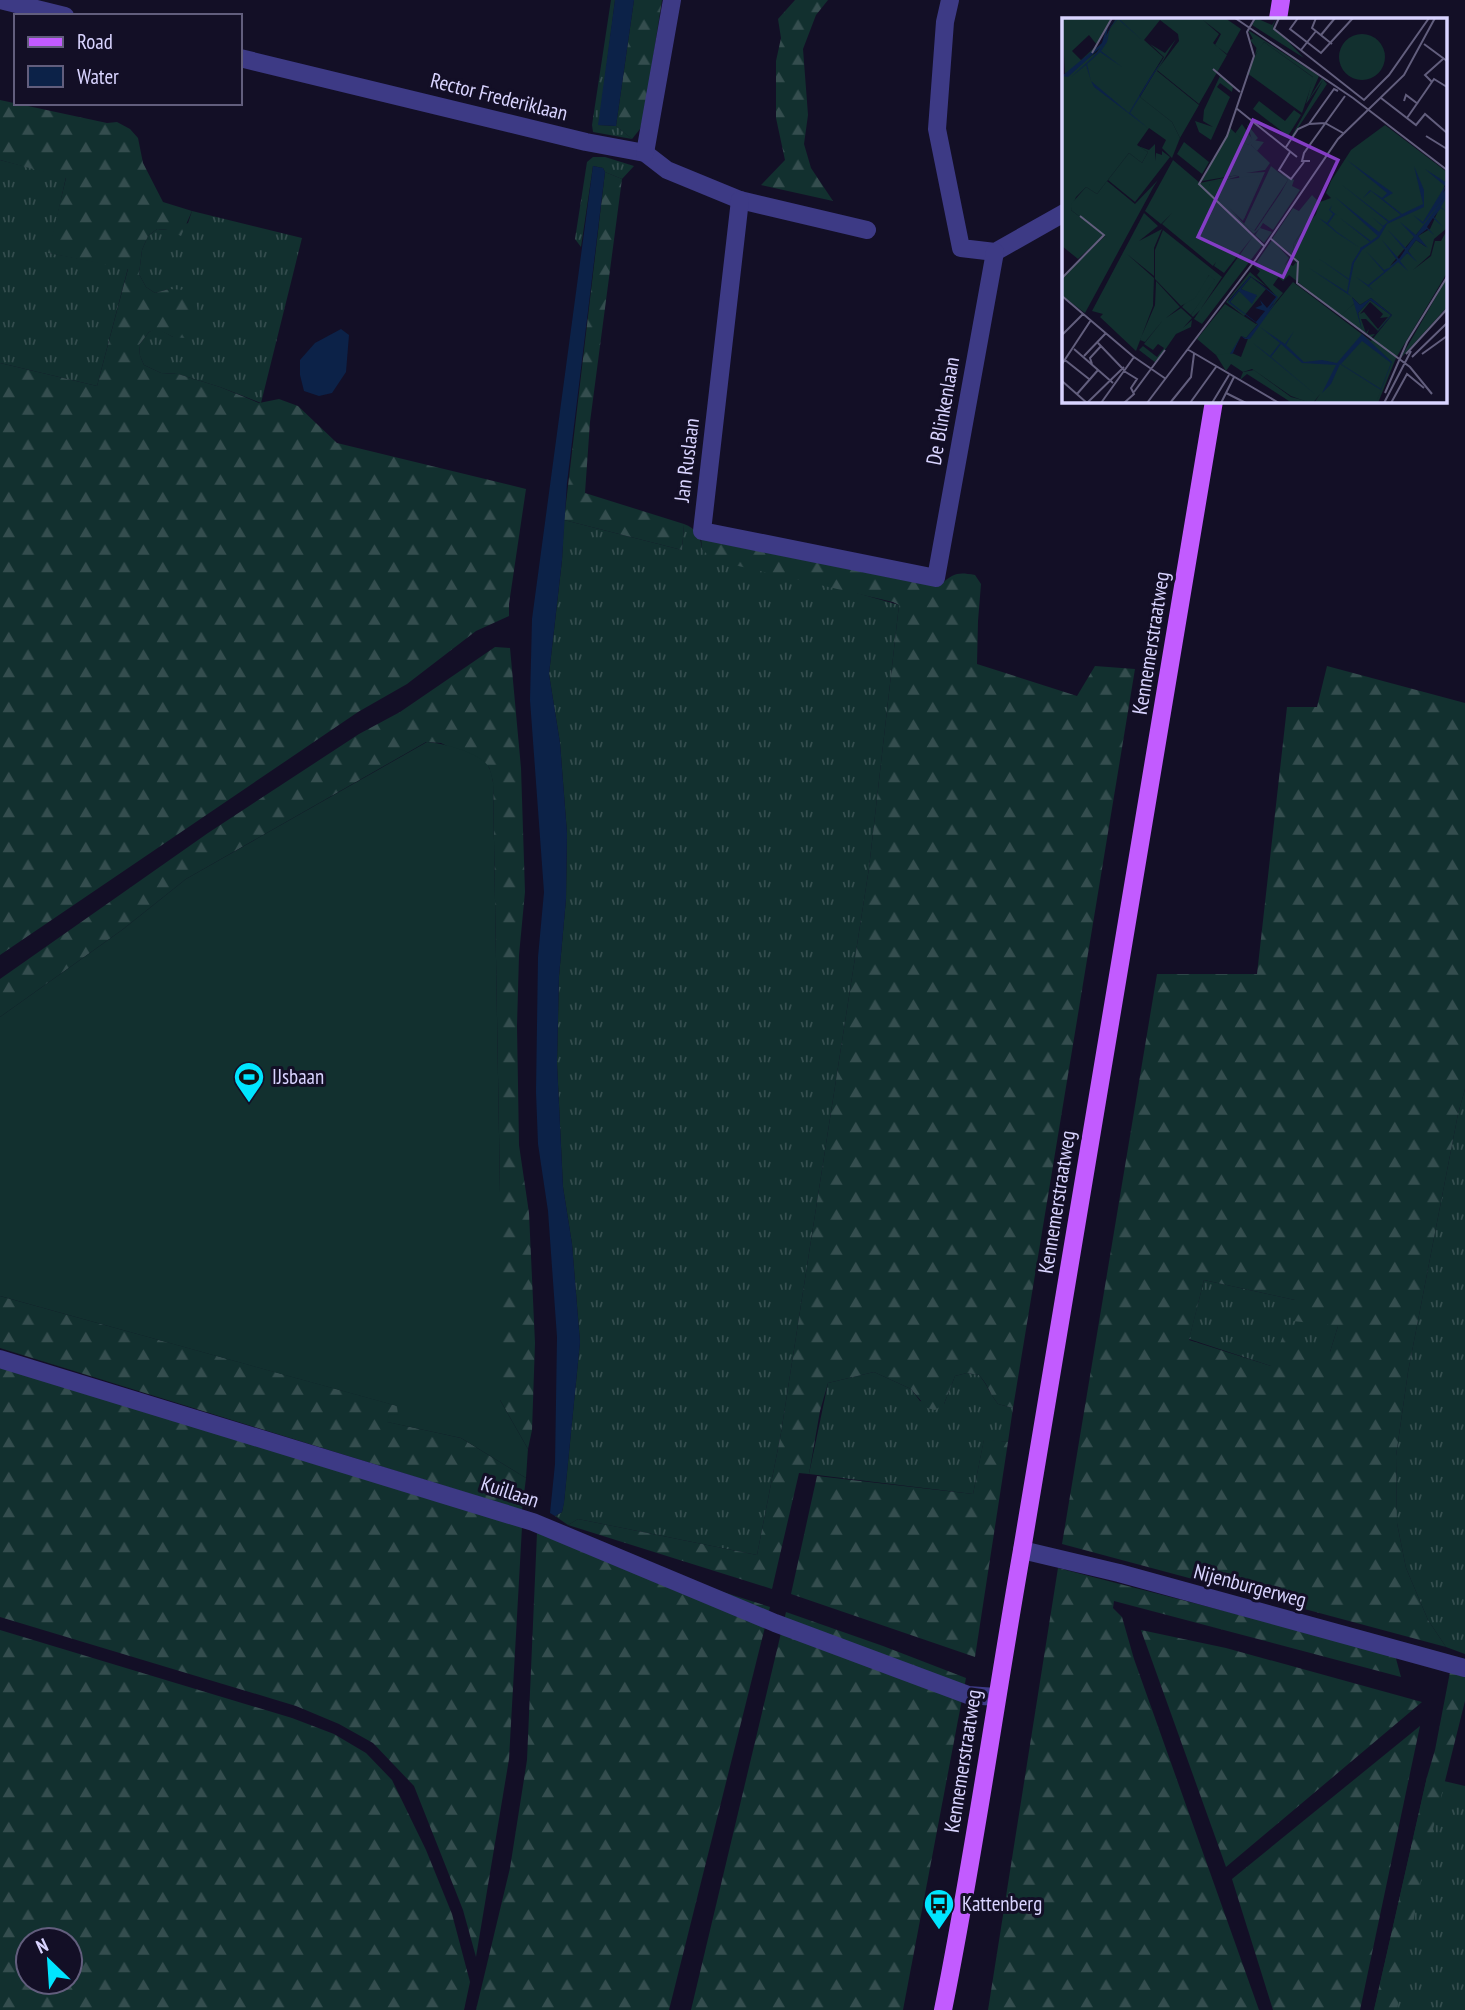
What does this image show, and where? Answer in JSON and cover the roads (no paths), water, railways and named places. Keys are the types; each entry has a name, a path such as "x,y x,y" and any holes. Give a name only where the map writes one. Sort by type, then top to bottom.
{"main road":[{"path":"1278,18 1281,0"},
{"name":"Kennemerstraatweg","path":"943,2010 965,1895 1214,402"}],"street":[{"path":"0,0 57,14"},
{"path":"646,153 672,0"},
{"path":"950,0 937,129 961,248 995,252 1062,214"},
{"name":"Rector Frederiklaan","path":"242,58 586,142 646,153 667,170 740,200 867,230"},
{"name":"Jan Ruslaan","path":"740,200 702,531 936,578"},
{"name":"De Blinkenlaan","path":"936,578 995,252"},
{"name":"Kuillaan","path":"0,1359 533,1522 775,1623 968,1695 996,1697"},
{"name":"Nijenburgerweg","path":"1022,1550 1119,1573 1465,1668"}],"water":[{"path":"615,0 634,0 616,126 598,125"},
{"path":"593,166 603,168 605,172 567,483 562,560 549,674 560,743 567,833 557,1063 563,1187 572,1244 580,1342 564,1503 562,1512 555,1516 550,1513 555,1464 557,1337 548,1211 538,1144 536,1092 538,957 544,892 530,700 532,619"},
{"path":"341,329 349,335 346,372 332,393 319,396 304,391 300,360 315,343"}],"place":[{"name":"IJsbaan","path":"249,1104"},
{"name":"Kattenberg","path":"939,1931"}]}
